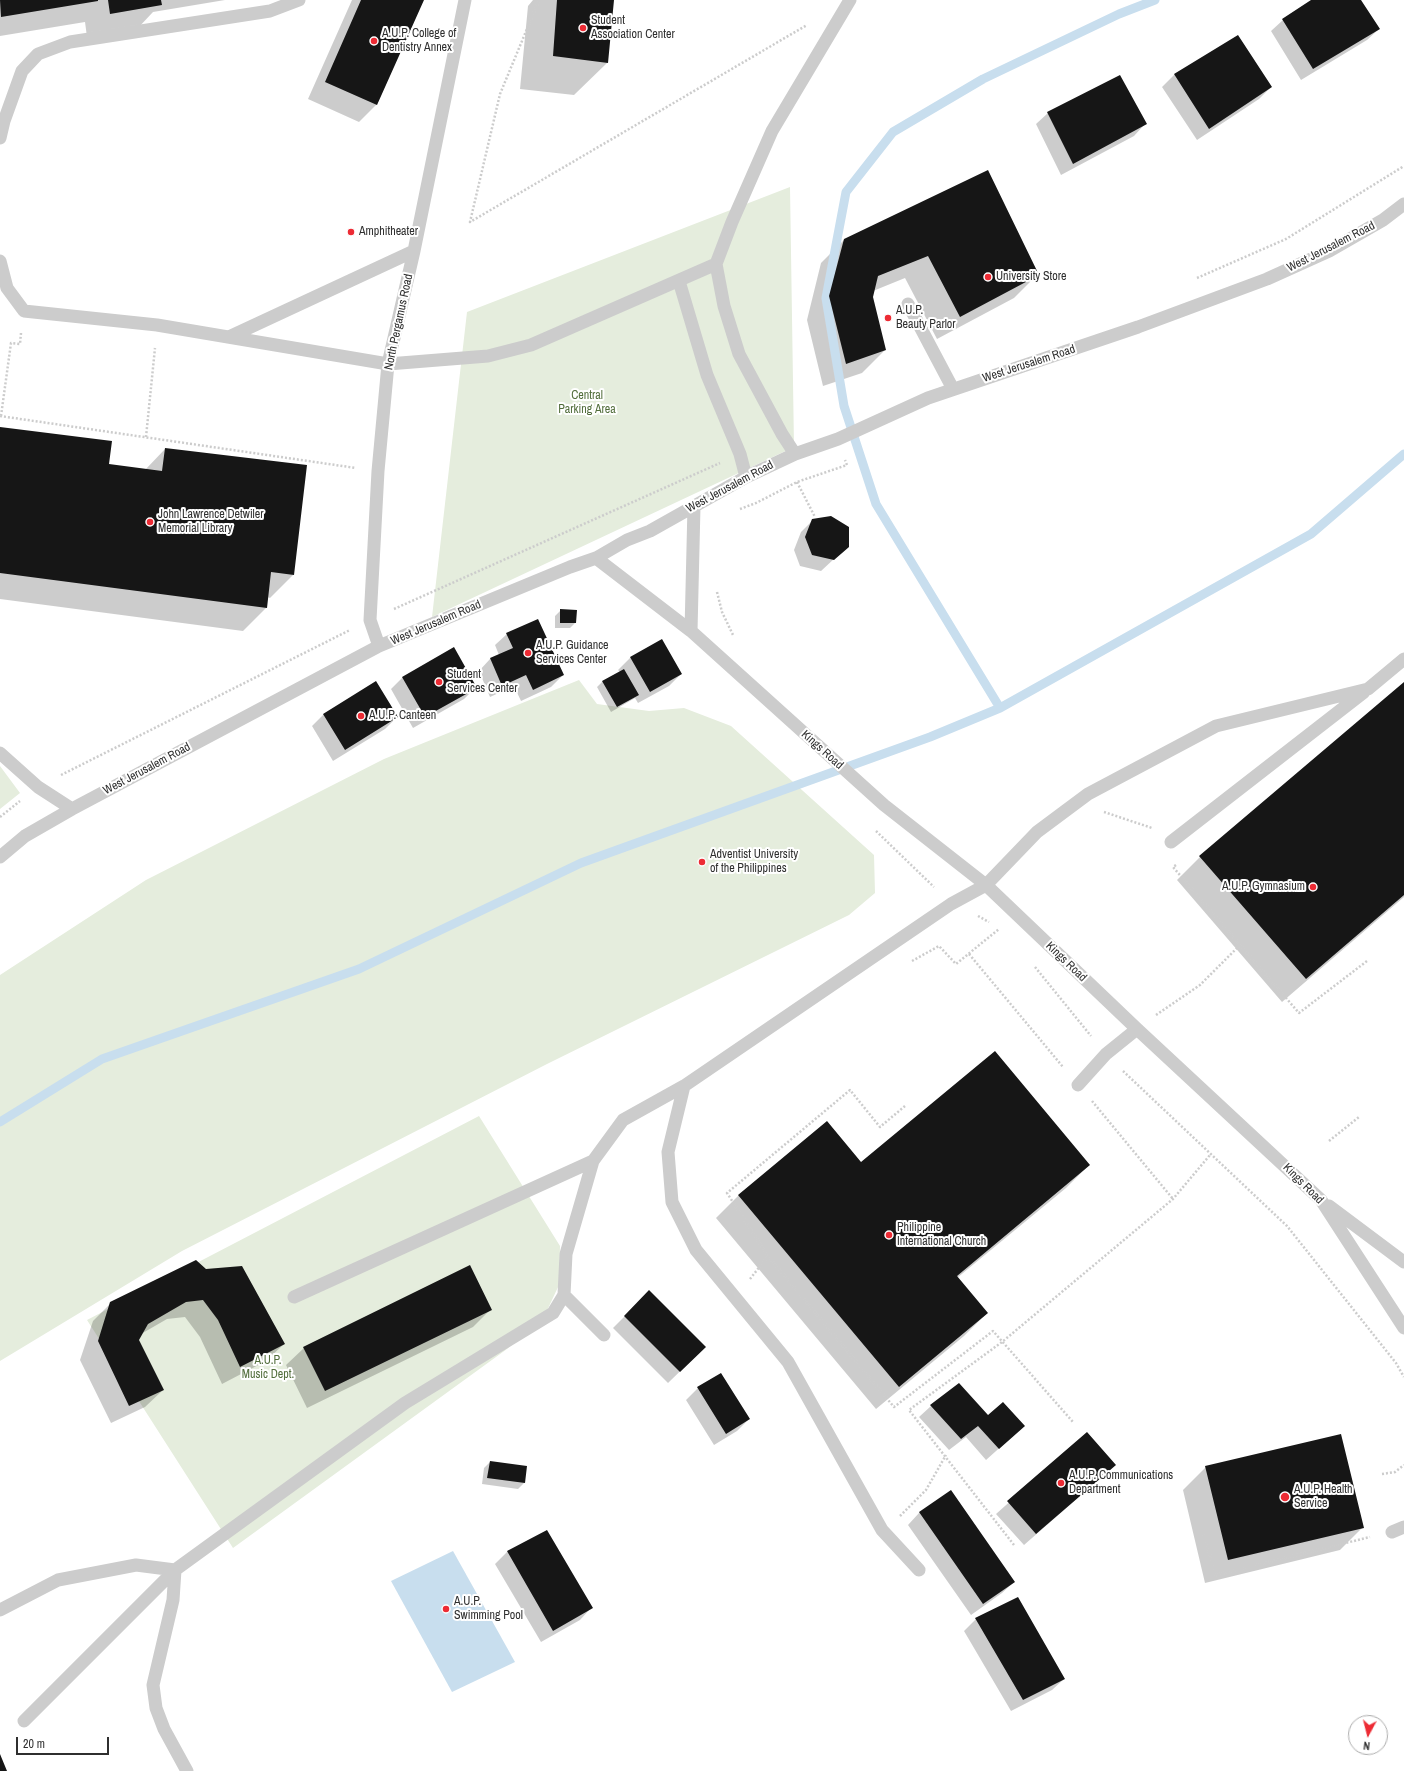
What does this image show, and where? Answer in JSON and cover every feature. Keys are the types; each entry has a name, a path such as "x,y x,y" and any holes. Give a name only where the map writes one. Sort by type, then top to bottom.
{"lane":[{"path":"0,138 4,121 22,71 38,54 70,42 270,11 298,0"},
{"name":"North Pergamus Road","path":"380,646 370,620 378,471 388,364 414,251 465,0"},
{"path":"795,454 782,434 739,354 724,306 716,264 732,222 772,131 818,57 850,0"},
{"name":"West Jerusalem Road","path":"0,857 25,836 72,809 380,646 570,567 596,558 627,540 650,531 746,477 795,454 843,436 928,398 1138,327 1267,279 1329,251 1383,220 1404,204"},
{"path":"228,337 414,251"},
{"path":"0,261 7,288 24,311 157,326 388,364 488,356 531,345 716,264"},
{"path":"679,281 707,375 740,454 746,477"},
{"path":"908,304 953,389"},
{"path":"691,631 694,506"},
{"name":"Kings Road","path":"596,558 691,631 884,805 986,885 1137,1029 1321,1200 1404,1328"},
{"path":"1171,842 1368,689 1404,659"},
{"path":"24,1721 175,1570 405,1402 553,1314 564,1295 566,1254 584,1198 593,1161 623,1120 684,1086 951,904 986,885 1037,832 1088,794 1216,726 1368,689"},
{"path":"0,753 38,787 72,809"},
{"path":"1078,1085 1106,1054 1137,1029"},
{"path":"684,1086 668,1152 672,1202 696,1250 788,1362 883,1532 919,1570"},
{"path":"294,1297 593,1161"},
{"path":"1321,1200 1404,1262"},
{"path":"564,1295 604,1335"},
{"path":"0,1610 58,1580 136,1565 175,1570"},
{"path":"175,1570 174,1600 165,1629 153,1685 156,1708 164,1729 187,1771"}],"path":[{"path":"539,0 500,94 470,222 808,24"},
{"path":"1194,280 1286,239 1404,166"},
{"path":"24,311 20,344 11,343 1,416 350,467"},
{"path":"146,437 157,326"},
{"path":"736,510 756,503 797,482 847,465 843,436"},
{"path":"797,482 816,517"},
{"path":"715,585 722,612 731,633 736,638"},
{"path":"1106,814 1155,829"},
{"path":"872,827 951,904 1001,927"},
{"path":"1179,862 1173,867 1299,1014 1368,961"},
{"path":"938,946 956,964 996,932"},
{"path":"1137,1029 1200,985 1240,945"},
{"path":"1032,963 1106,1054 1210,1155 1287,1226 1396,1363 1404,1377"},
{"path":"905,1106 880,1126 850,1090 727,1193 768,1256 894,1407 993,1331 1073,1422"},
{"path":"1329,1141 1359,1117"},
{"path":"1014,1545 910,1410 1002,1342 1173,1198 1210,1155"},
{"path":"758,1269 768,1256"},
{"path":"883,1532 926,1490 946,1455"},
{"path":"1382,1474 1395,1472 1404,1465"},
{"path":"1204,1535 1216,1575 1398,1529"}],"green space":[{"name":"Central Parking Area","path":"790,187 794,447 432,617 467,312"},
{"path":"579,680 597,704 649,711 684,708 731,726 874,855 875,893 849,915 547,1064 182,1251 0,1361 0,975 146,880 384,759"},
{"path":"0,766 20,793 0,809"},
{"name":"A.U.P. Music Dept.","path":"479,1116 560,1246 559,1285 543,1319 507,1349 233,1548 87,1320"}],"water":[{"name":"A.U.P. Swimming Pool","path":"453,1551 515,1662 452,1692 391,1581"}],"building":[{"path":"0,0 98,0 98,1 1,17"},
{"path":"108,0 161,0 162,5 110,14"},
{"name":"A.U.P. College of Dentistry Annex","path":"361,0 424,0 377,105 325,82"},
{"name":"Student Association Center","path":"557,0 614,0 608,63 553,56"},
{"path":"1311,0 1361,0 1380,29 1313,69 1282,19"},
{"path":"1238,35 1272,87 1209,129 1174,74"},
{"path":"1120,75 1147,124 1073,164 1047,112"},
{"path":"988,170 1039,275 960,317 928,256 878,276 873,297 886,350 846,364 829,296 844,239"},
{"name":"John Lawrence Detwiler Memorial Library","path":"0,427 112,441 109,464 162,471 165,448 307,465 294,575 271,572 267,608 0,573"},
{"path":"831,516 849,527 849,547 834,560 812,555 805,537 812,519"},
{"path":"560,609 577,610 576,623 560,623"},
{"name":"A.U.P. Guidance Services Center","path":"538,619 564,675 533,690 526,675 502,686 490,658 513,648 506,633"},
{"path":"662,639 682,674 650,692 630,657"},
{"name":"Student Services Center","path":"454,647 477,688 425,717 402,677"},
{"path":"624,669 639,695 617,707 602,681"},
{"name":"A.U.P. Canteen","path":"376,681 398,717 345,750 323,714"},
{"name":"A.U.P. Gymnasium","path":"1404,682 1404,895 1306,979 1199,856"},
{"name":"Philippine International Church","path":"995,1051 1090,1165 957,1276 988,1313 899,1387 738,1195 827,1121 861,1162"},
{"path":"196,1260 206,1269 242,1266 285,1344 240,1367 218,1320 203,1300 186,1302 148,1324 139,1340 164,1390 129,1406 98,1341 110,1302"},
{"path":"470,1265 492,1310 325,1391 303,1347"},
{"path":"649,1290 706,1347 680,1372 624,1316"},
{"path":"721,1373 750,1419 726,1434 697,1387"},
{"path":"959,1383 988,1415 1003,1402 1025,1426 999,1449 978,1426 961,1439 930,1405"},
{"name":"A.U.P. Communications Department","path":"1087,1432 1116,1465 1036,1534 1007,1501"},
{"name":"A.U.P. Health Service","path":"1341,1434 1364,1528 1228,1560 1205,1466"},
{"path":"490,1461 527,1466 525,1483 487,1478"},
{"path":"951,1490 1015,1582 983,1604 919,1512"},
{"path":"547,1530 593,1608 553,1631 507,1551"},
{"path":"1018,1597 1065,1679 1023,1700 975,1618"},
{"path":"0,1754 7,1771 0,1771"}],"waterway":[{"path":"1000,708 876,504 844,406 826,298 846,192 893,132 983,79 1119,14 1155,0"},
{"path":"0,1122 102,1059 359,969 581,863 930,737 1000,708 1311,534 1404,454"}],"place":[{"name":"Student Association Center","path":"583,28"},
{"name":"A.U.P. College of Dentistry Annex","path":"374,41"},
{"name":"Amphitheater","path":"351,232"},
{"name":"University Store","path":"988,277"},
{"name":"A.U.P. Beauty Parlor","path":"888,318"},
{"name":"John Lawrence Detwiler Memorial Library","path":"150,522"},
{"name":"A.U.P. Guidance Services Center","path":"528,653"},
{"name":"Student Services Center","path":"439,682"},
{"name":"A.U.P. Canteen","path":"361,716"},
{"name":"Adventist University of the Philippines","path":"702,862"},
{"name":"A.U.P. Gymnasium","path":"1313,887"},
{"name":"Philippine International Church","path":"889,1235"},
{"name":"A.U.P. Communications Department","path":"1061,1483"},
{"name":"A.U.P. Health Service","path":"1285,1497"},
{"name":"A.U.P. Swimming Pool","path":"446,1609"}]}
